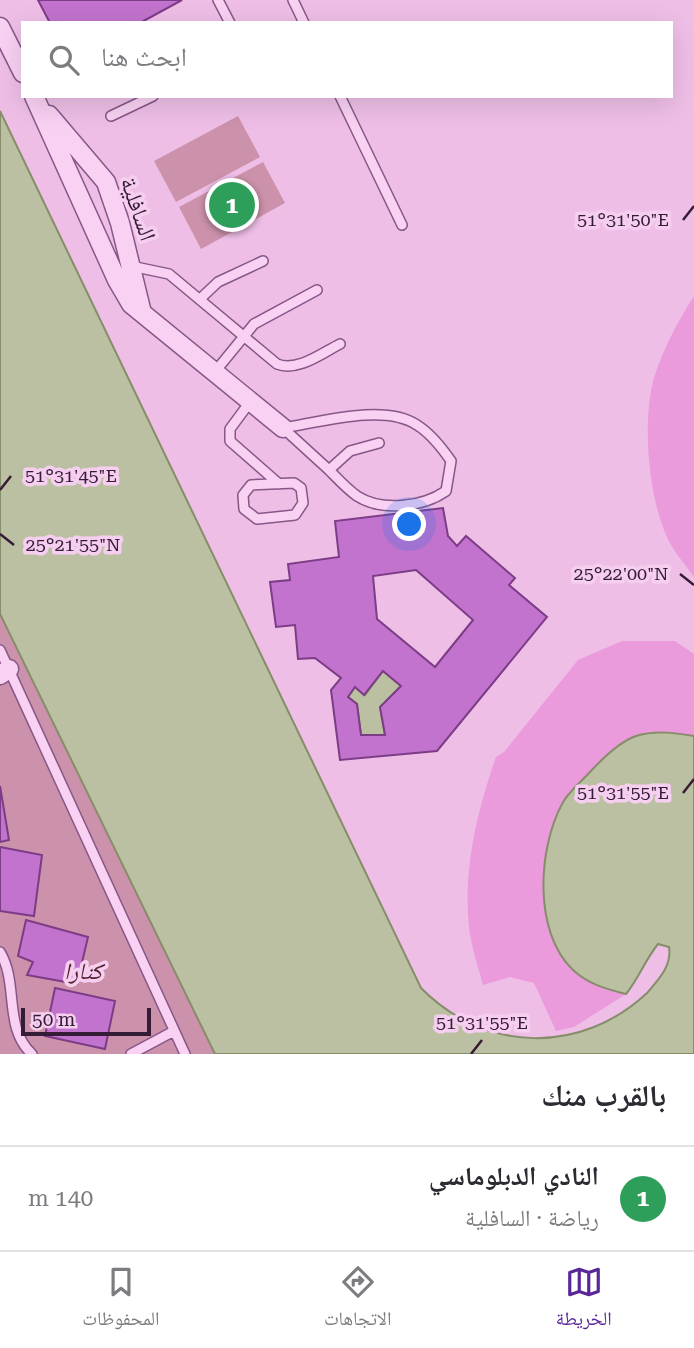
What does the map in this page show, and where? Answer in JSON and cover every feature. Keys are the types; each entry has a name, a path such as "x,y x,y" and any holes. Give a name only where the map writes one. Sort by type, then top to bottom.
{"street":[{"path":"0,27 21,69"},
{"name":"السافلية","path":"35,98 106,181 143,315"},
{"name":"السافلية","path":"35,98 117,280 131,304 283,428"},
{"path":"87,212 102,212 114,203"}],"lane":[{"path":"218,0 229,21"},
{"path":"293,0 303,21"},
{"path":"111,116 149,98"},
{"path":"341,98 402,225"},
{"path":"200,299 218,282 263,261"},
{"path":"131,266 169,274 285,367 301,364 340,344"},
{"path":"214,373 243,335 262,318 317,290"},
{"path":"250,402 230,429 229,441 278,484 298,484 302,508 295,515 280,519 251,517 242,500 246,489 251,485 278,484"},
{"path":"356,416 399,416 418,425 451,461 446,491 418,505 373,503 358,496 283,428 356,416"},
{"path":"329,470 350,451 379,443"},
{"path":"0,650 4,672 185,1054"},
{"path":"0,952 8,974 17,1031 32,1054"},
{"path":"131,1054 174,1031"}],"green space":[{"path":"238,116 260,157 176,202 154,161"},
{"path":"263,162 285,203 201,249 179,207"},
{"name":"كتارا","path":"0,614 215,1054 0,1054"}],"sand":[{"path":"694,296 694,577 672,547 660,520 651,480 648,415 654,378 662,356"},
{"path":"622,641 675,641 694,654 694,736 667,732 596,986 626,994 574,1027 556,1031 534,983 510,977 483,985 469,927 468,884 473,841 496,757 504,752 578,660"}],"shaded area":[{"path":"0,111 421,988 447,1010 475,1025 504,1035 534,1038 564,1036 593,1027 621,1013 647,993 667,966 669,947 658,944 626,994 585,979 573,970 560,954 546,913 544,866 548,844 554,822 571,791 617,747 636,736 650,733 694,736 694,1054 215,1054 0,614"},
{"path":"383,671 401,686 380,707 385,735 361,735 357,704 348,697 355,687 365,695"}],"building":[{"path":"38,0 182,0 144,21 49,21"},
{"path":"443,508 448,536 457,546 466,536 515,578 509,585 547,617 437,751 340,760 331,690 341,678 315,658 298,659 295,625 276,627 270,582 290,580 288,564 339,557 335,521","holes":["416,570 473,620 435,667 377,619 373,576","383,671 401,686 380,707 385,735 361,735 357,704 348,697 355,687 364,695"]},
{"path":"0,786 9,840 0,842"},
{"path":"0,847 42,855 34,916 0,911"},
{"path":"26,920 88,937 77,984 27,975 33,962 18,956"},
{"path":"55,988 115,1001 105,1049 45,1036"}],"place":[{"name":"النادي الدبلوماسي","path":"232,205"}]}
